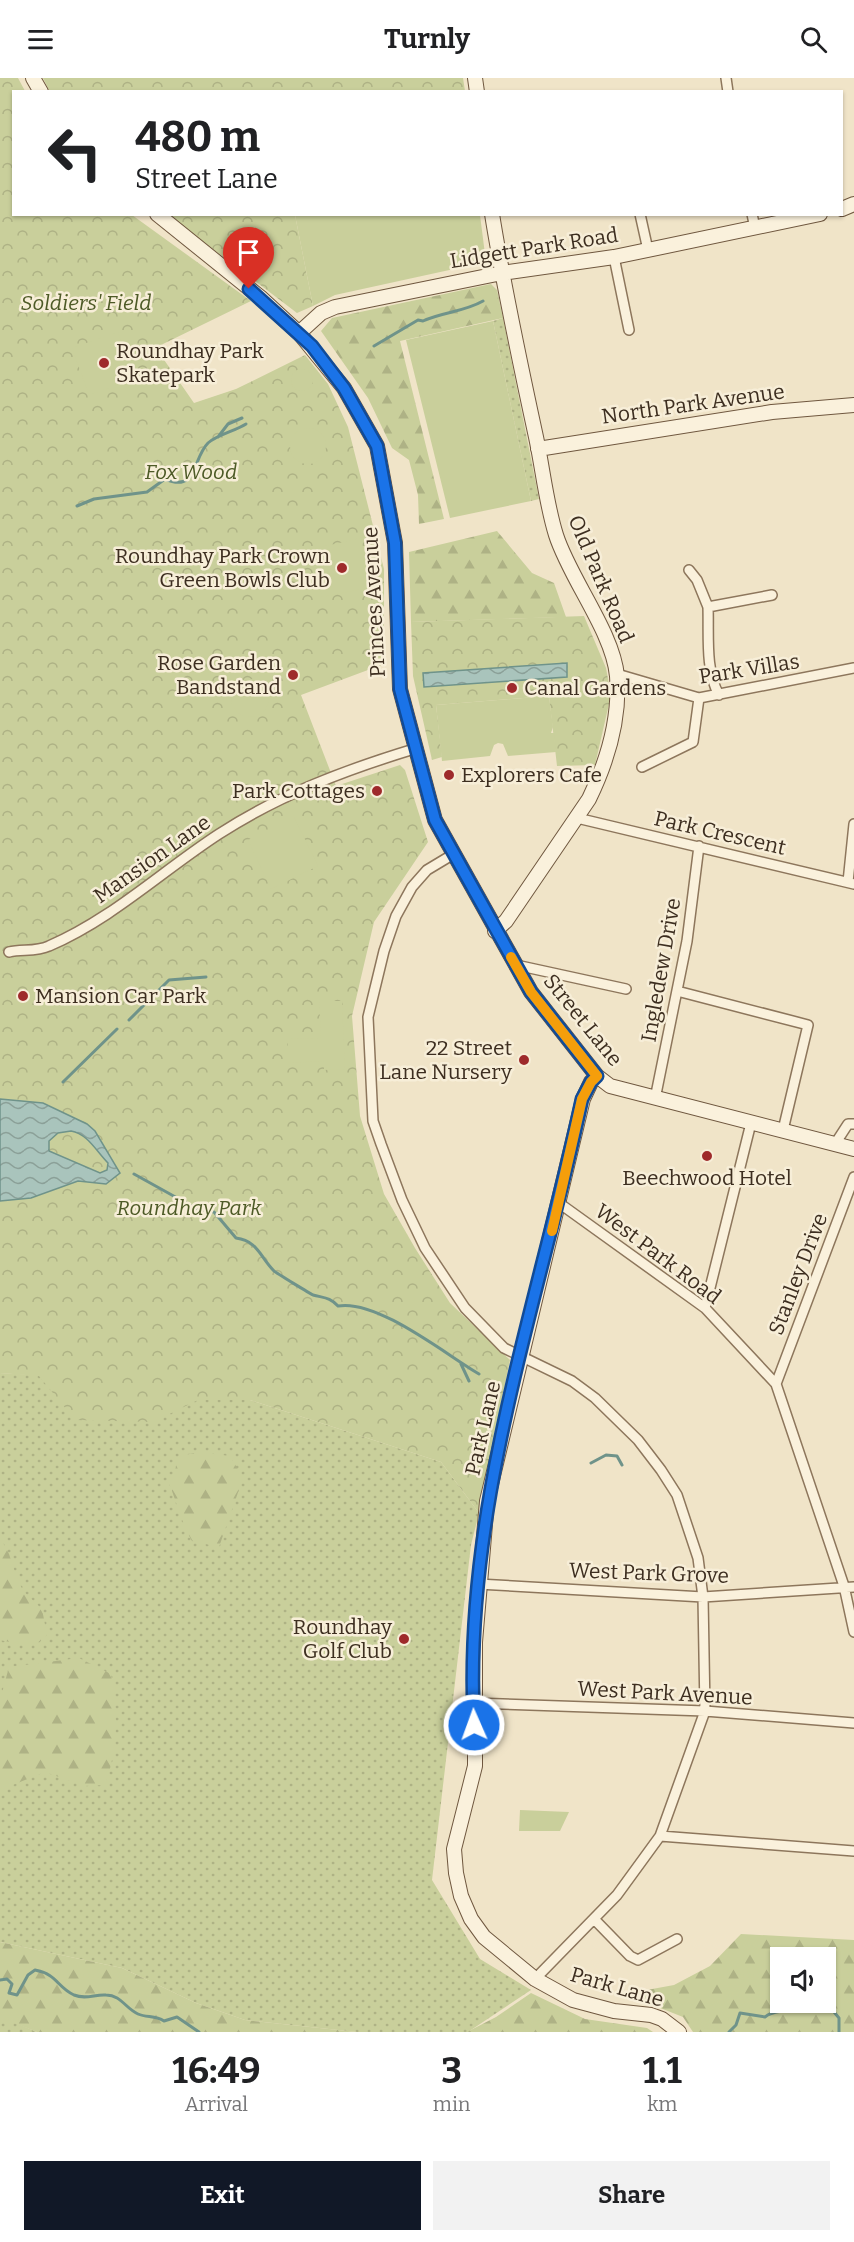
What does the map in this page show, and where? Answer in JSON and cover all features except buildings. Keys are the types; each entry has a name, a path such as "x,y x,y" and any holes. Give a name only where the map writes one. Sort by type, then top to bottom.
{"street":[{"name":"Princes Avenue","path":"159,216 260,297 299,333 344,388 379,453 395,543 400,689 414,749 435,820 452,855"},
{"name":"Old Park Road","path":"492,216 556,536 567,564 596,619 616,674 618,700 611,739 599,779 577,818 506,921 495,930"},
{"path":"640,216 648,250"},
{"name":"Lidgett Park Road","path":"299,333 321,314 335,307 502,273 614,257 754,221 801,216"},
{"path":"614,257 629,330"},
{"name":"North Park Avenue","path":"538,449 772,412 854,405"},
{"path":"689,570 697,580 708,608 712,684 719,695"},
{"path":"708,608 772,595"},
{"name":"Park Villas","path":"616,674 699,698 854,668"},
{"path":"642,767 693,742 699,698"},
{"name":"Mansion Lane","path":"9,952 47,947 118,908 219,834 295,791 414,749"},
{"name":"Park Crescent","path":"577,818 851,883"},
{"path":"851,883 854,824"},
{"name":"Ingledew Drive","path":"655,1099 687,941 699,846"},
{"path":"452,855 427,870 412,887 396,916 384,951 368,1017 373,1121 402,1200 425,1248 465,1308 504,1348 572,1381 595,1398 638,1440 661,1470 677,1495 698,1558 703,1597 705,1711 660,1836 617,1895 535,1979"},
{"name":"Street Lane","path":"452,855 537,1000 597,1076 610,1086 854,1149"},
{"path":"516,965 626,989"},
{"path":"677,991 808,1025 783,1130"},
{"name":"Park Lane","path":"597,1076 582,1099 487,1501 478,1584 473,1703 476,1766 454,1850 461,1896 471,1919 484,1937 535,1979 573,2000 614,2011 651,2015 675,2030"},
{"path":"705,1308 751,1123"},
{"path":"836,1144 848,1124 854,1125"},
{"name":"Stanley Drive","path":"776,1384 854,1177"},
{"name":"West Park Road","path":"559,1203 705,1308 776,1384 849,1587 854,1632"},
{"name":"West Park Grove","path":"478,1584 703,1597 849,1587"},
{"name":"West Park Avenue","path":"473,1703 705,1711 854,1723"},
{"path":"660,1836 854,1851"},
{"path":"594,1919 630,1956 638,1960 678,1939"}],"green space":[{"name":"Roundhay Park","path":"0,78 18,78 24,90 12,90 12,216 133,216 251,301 163,344 160,354 194,403 236,389 305,355 328,384 348,427 384,569 384,664 301,695 336,786 400,765 405,770 428,842 374,922 352,1016 360,1116 384,1194 415,1248 450,1303 510,1360 479,1513 441,1462 250,1400 198,1400 153,1422 75,1420 39,1376 0,1373"},
{"path":"43,78 463,78 465,90 49,90"},
{"path":"169,216 295,216 313,306 297,313"},
{"path":"295,216 480,216 486,262 335,295 313,306"},
{"path":"491,284 497,290 503,318 400,341 444,519 419,524 418,495 409,460 392,448 368,398 321,331 332,318"},
{"path":"503,318 539,499 531,501 493,321"},
{"path":"493,321 531,501 450,518 406,340"},
{"name":"Roundhay Park Skatepark","path":"118,332 135,379 89,395 72,348"},
{"path":"302,369 312,376 313,380 306,390 302,391 292,384 291,380 298,370"},
{"path":"308,428 321,433 326,446 321,459 308,464 295,459 290,446 295,433"},
{"path":"497,531 532,573 554,583 566,617 411,622 409,552"},
{"name":"Roundhay Park Crown Green Bowls Club","path":"361,538 372,587 322,597 312,549"},
{"name":"Canal Gardens","path":"584,616 606,668 611,695 595,765 557,766 549,696 436,705 442,757 432,760 413,676 411,622"},
{"path":"250,679 257,680 263,685 268,691 268,705 263,711 257,716 250,717 243,716 237,711 232,705 231,698 232,691 237,685 243,680"},
{"path":"549,696 553,727 551,733 554,733 556,752 508,756 503,744 498,743 494,745 490,756 442,761 436,705"},
{"path":"294,817 318,866 271,889 248,840"},
{"path":"319,1001 342,1001 345,1069 324,1070 324,1061 288,1063 288,1039 321,1038"},
{"name":"Roundhay Golf Club","path":"0,1373 38,1375 198,1398 250,1400 441,1462 479,1513 471,1545 432,1880 480,1959 531,1990 468,2032 357,2032 245,2020 196,2003 122,1968 0,1942"},
{"path":"198,1452 230,1456 243,1478 219,1547 192,1541 169,1483 181,1456"},
{"path":"0,1537 24,1592 42,1609 47,1635 37,1643 19,1644 0,1640"},
{"path":"79,1658 111,1674 116,1730 105,1785 84,1786 45,1772 0,1790 0,1700 9,1667"},
{"path":"520,1810 569,1812 560,1831 519,1831"},
{"path":"741,1934 854,1940 854,2032 693,2032 683,2017 625,1994 674,1985 710,1966"},
{"path":"0,1942 122,1968 196,2003 245,2020 357,2032 37,2032 9,2021 0,2021"},
{"path":"531,1993 585,2019 647,2028 653,2032 467,2032 496,2017"},
{"path":"9,2020 37,2032 0,2032 0,2021"}],"water":[{"path":"567,663 567,677 424,687 423,673"},
{"path":"0,1099 43,1103 87,1124 95,1131 120,1173 106,1184 78,1181 31,1198 0,1201","holes":["71,1131 87,1139 108,1163 107,1170 100,1173 49,1151 49,1141 58,1133"]}],"waterway":[{"path":"374,346 418,320 423,321 468,308 483,301"},
{"path":"218,437 228,424 242,418"},
{"path":"77,506 94,499 147,492 165,479 183,482 193,472 208,443 246,424"},
{"path":"129,1020 169,980 206,977"},
{"path":"63,1082 117,1029"},
{"path":"134,1174 197,1209 214,1212 236,1238 254,1246 274,1271 311,1294 329,1299 338,1306 354,1306 391,1319 479,1374"},
{"path":"461,1364 469,1381"},
{"path":"591,1463 606,1455 617,1456 622,1465"},
{"path":"0,1980 7,1979 12,1984 9,1993 17,1995 28,1975 35,1970 48,1974 74,1995 116,1997 138,2014 164,2021 177,2017 199,2032"},
{"path":"729,2032 736,2025 740,2013 765,2017 774,2013"},
{"path":"835,2013 839,2018 839,2032"}],"slow traffic":[{"path":"511,957 531,992 597,1076 582,1099 552,1231"}],"place":[{"name":"Roundhay Park Skatepark","path":"104,363"},
{"name":"Roundhay Park Crown Green Bowls Club","path":"342,568"},
{"name":"Rose Garden Bandstand","path":"293,675"},
{"name":"Canal Gardens","path":"512,688"},
{"name":"Explorers Cafe","path":"449,775"},
{"name":"Park Cottages","path":"377,791"},
{"name":"Mansion Car Park","path":"23,996"},
{"name":"22 Street Lane Nursery","path":"524,1060"},
{"name":"Beechwood Hotel","path":"707,1156"},
{"name":"Roundhay Golf Club","path":"404,1639"}],"route":[{"path":"249,289 312,346 344,388 377,446 395,543 400,689 425,791 435,820 452,855 531,992 597,1076 582,1099 487,1501 474,1642 474,1725"}],"park label":[{"name":"Soldiers' Field","path":"86,303"},
{"name":"Fox Wood","path":"191,472"}]}
